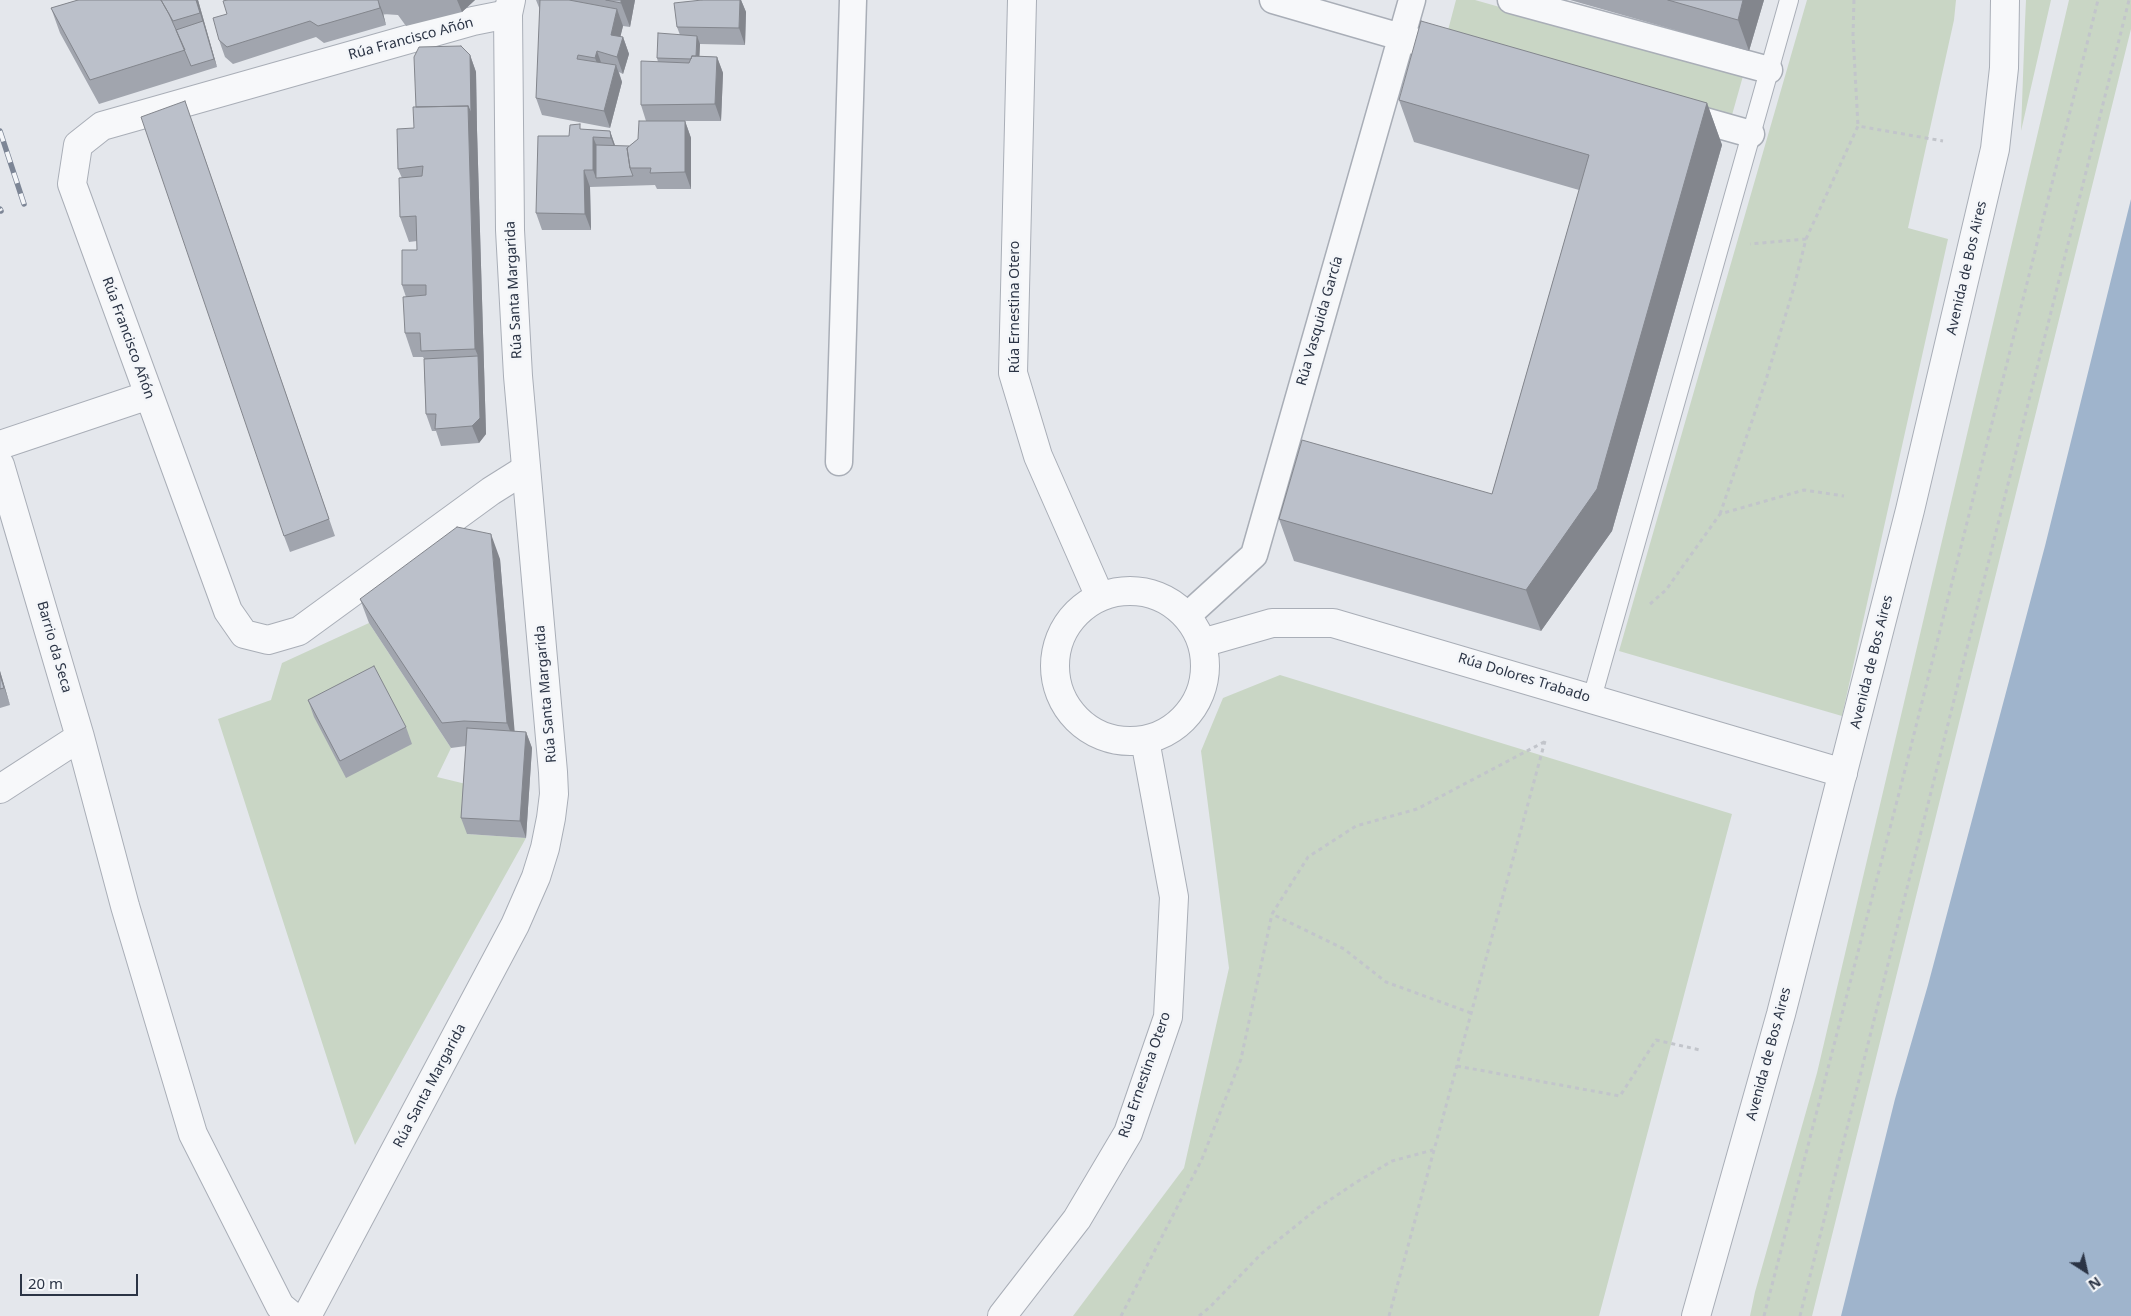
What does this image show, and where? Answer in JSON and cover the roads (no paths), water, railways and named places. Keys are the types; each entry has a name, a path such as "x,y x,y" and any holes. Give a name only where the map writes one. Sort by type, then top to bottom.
{"street":[{"path":"839,462 852,0"},
{"name":"Rúa Ernestina Otero","path":"1022,0 1012,373 1038,456 1100,597"},
{"path":"1273,0 1440,48"},
{"name":"Rúa Vasquida García","path":"1187,616 1254,555 1412,0"},
{"path":"1511,0 1769,70"},
{"name":"Avenida de Bos Aires","path":"1696,1316 1781,1014 1844,774 1910,510 1995,150 2004,68 2005,0"},
{"name":"Rúa Francisco Añón","path":"510,7 473,21 102,126 78,145 72,184 228,611 244,634 268,640 299,631 491,491 526,470"},
{"name":"Rúa Santa Margarida","path":"307,1316 515,926 536,877 545,848 554,794 526,470 510,230 510,7"},
{"path":"1657,108 1751,134"},
{"path":"0,445 149,395"},
{"name":"Barrio da Seca","path":"0,464 80,737 125,906 193,1134 280,1306 292,1316"},
{"path":"1123,591 1147,592 1169,601 1187,616 1196,628 1202,643 1206,668 1201,693 1188,714 1169,731 1145,740 1121,741 1098,734 1078,720 1063,700 1056,677 1056,652 1064,629 1079,610 1100,597 1123,591"},
{"name":"Rúa Dolores Trabado","path":"1202,643 1272,623 1333,623 1844,774"},
{"path":"0,790 80,737"},
{"name":"Rúa Ernestina Otero","path":"1002,1316 1077,1218 1128,1133 1168,1017 1174,896 1145,740"}],"lane":[{"path":"1592,698 1789,0"}],"water":[{"path":"2131,199 2131,1316 1841,1316 1895,1099 1928,985 2045,546"}],"railway":[{"path":"0,131 24,204"}]}
